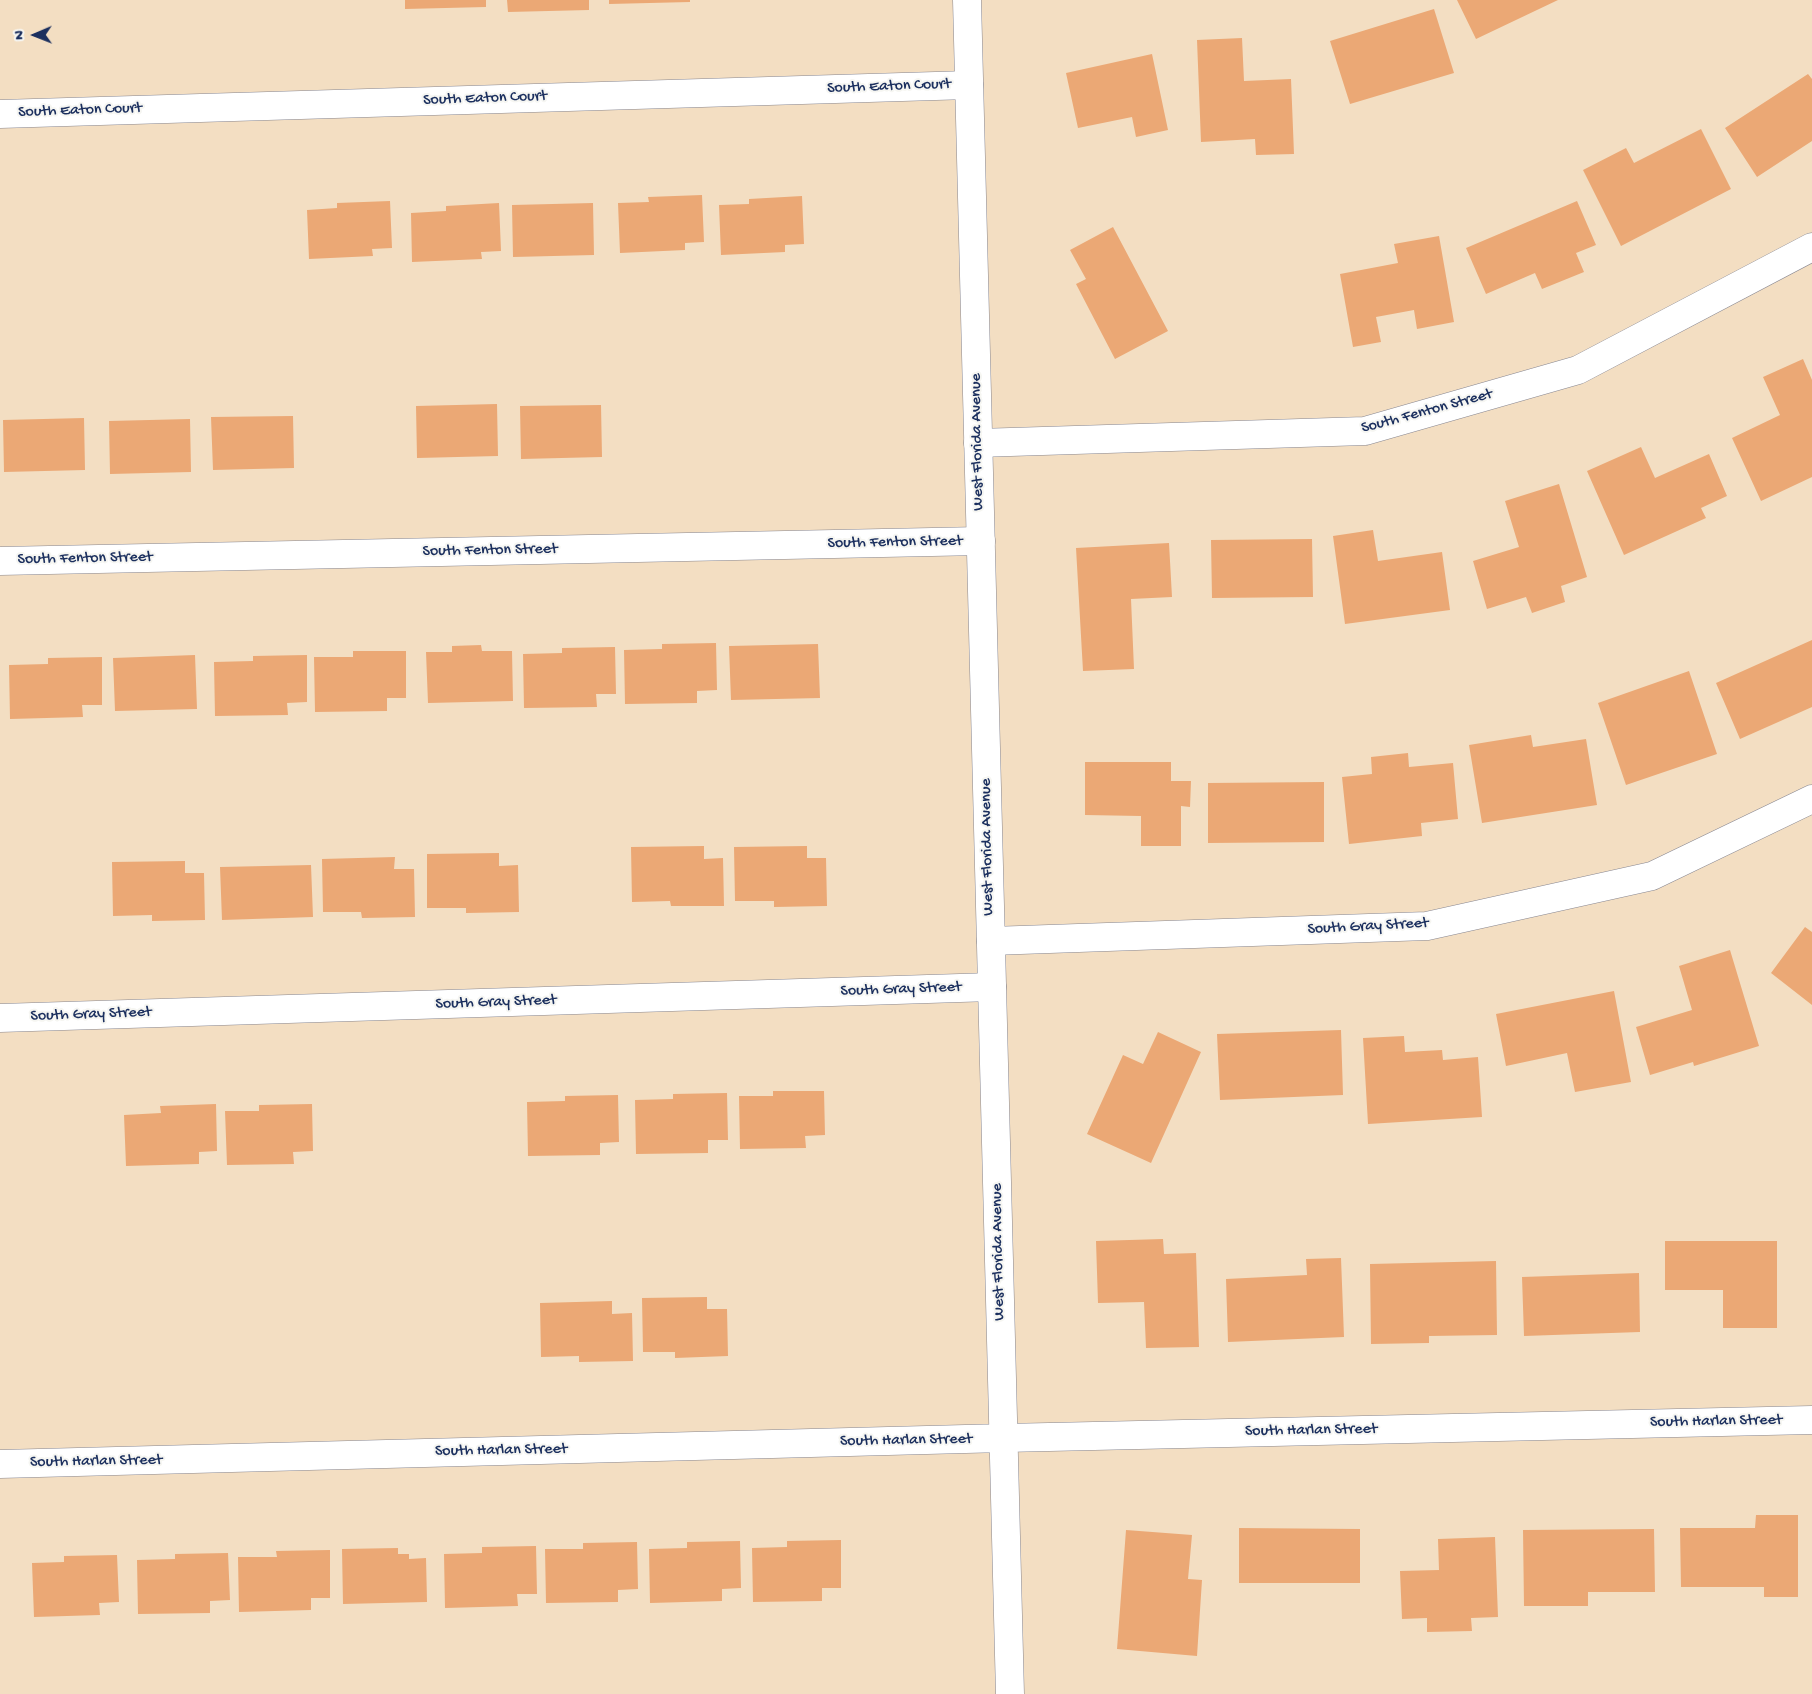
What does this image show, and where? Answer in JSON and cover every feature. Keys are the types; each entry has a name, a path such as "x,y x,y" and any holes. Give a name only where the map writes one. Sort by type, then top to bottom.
{"street":[{"name":"West Florida Avenue","path":"967,0 1010,1694"},
{"name":"South Eaton Court","path":"0,114 969,84"},
{"name":"South Fenton Street","path":"978,443 1365,431 1578,370 1812,247"},
{"name":"South Fenton Street","path":"0,561 981,541"},
{"name":"South Gray Street","path":"991,941 1427,926 1652,876 1812,799"},
{"name":"South Gray Street","path":"0,1018 992,988"},
{"name":"South Harlan Street","path":"0,1464 1004,1438 1812,1420"}],"building":[{"path":"405,0 486,0 486,7 405,9"},
{"path":"507,0 589,0 589,10 508,12"},
{"path":"609,0 690,0 690,2 609,4"},
{"path":"1457,0 1558,0 1476,39"},
{"path":"1434,9 1454,73 1350,104 1330,41"},
{"path":"1242,38 1244,81 1291,79 1294,154 1256,155 1255,139 1201,142 1197,40"},
{"path":"1152,54 1168,130 1136,137 1132,117 1078,128 1066,73"},
{"path":"1808,74 1812,79 1812,141 1757,177 1725,128"},
{"path":"1701,129 1731,189 1621,246 1583,170 1626,148 1634,163"},
{"path":"702,195 704,242 685,243 685,250 620,253 618,203 649,202 648,197"},
{"path":"802,196 804,244 785,245 785,252 721,255 719,205 749,204 749,199"},
{"path":"390,201 392,248 372,249 373,256 309,259 307,210 337,208 337,203"},
{"path":"1577,201 1596,245 1576,253 1584,272 1542,289 1535,273 1486,294 1466,248"},
{"path":"499,203 501,251 481,252 482,259 412,262 411,213 446,211 446,206"},
{"path":"593,203 594,255 513,257 512,205"},
{"path":"1113,227 1168,331 1115,359 1076,284 1086,279 1070,250"},
{"path":"1439,236 1454,322 1417,329 1414,310 1376,317 1381,342 1353,347 1340,274 1398,263 1394,244"},
{"path":"1803,359 1812,380 1812,477 1761,501 1732,438 1780,415 1763,377"},
{"path":"497,404 498,456 417,458 416,406"},
{"path":"601,405 602,457 521,459 520,406"},
{"path":"293,416 294,468 213,470 211,417"},
{"path":"84,418 85,470 4,472 3,420"},
{"path":"190,419 191,472 110,474 109,421"},
{"path":"1641,447 1655,478 1709,454 1727,496 1701,508 1706,518 1624,555 1587,471"},
{"path":"1559,484 1587,577 1561,586 1565,602 1532,613 1526,597 1487,609 1473,561 1519,547 1505,501"},
{"path":"1373,530 1378,561 1442,552 1450,610 1345,624 1333,536"},
{"path":"1312,539 1313,597 1212,598 1211,540"},
{"path":"1169,543 1172,597 1131,599 1134,669 1083,671 1076,548"},
{"path":"1812,640 1812,707 1740,739 1716,683"},
{"path":"716,643 717,690 697,691 697,703 625,704 624,650 662,649 662,644"},
{"path":"818,644 820,698 731,700 729,646"},
{"path":"481,645 482,651 512,651 513,701 428,703 426,652 452,652 452,646"},
{"path":"615,647 616,694 596,694 597,707 524,708 523,654 562,653 562,648"},
{"path":"353,651 406,651 406,698 387,698 387,711 315,712 314,657 353,657"},
{"path":"195,655 197,709 115,711 113,658"},
{"path":"307,655 307,702 287,703 288,715 215,716 214,662 253,661 253,656"},
{"path":"102,657 102,705 82,705 83,717 10,719 9,665 48,664 48,658"},
{"path":"1689,671 1717,754 1626,785 1598,703"},
{"path":"1531,735 1533,747 1586,739 1597,805 1482,823 1469,745"},
{"path":"1408,753 1409,767 1453,763 1458,819 1421,823 1422,836 1349,844 1342,777 1372,774 1371,757"},
{"path":"1085,762 1171,762 1171,781 1191,781 1190,807 1181,806 1181,846 1141,846 1141,816 1085,815"},
{"path":"1324,782 1324,842 1208,843 1208,783"},
{"path":"704,846 704,859 723,858 724,906 671,906 670,901 632,902 631,847"},
{"path":"807,846 807,858 826,858 827,906 774,907 774,901 735,901 734,847"},
{"path":"499,853 499,866 518,865 519,912 466,913 466,908 427,908 427,854"},
{"path":"395,857 394,869 414,869 415,917 362,918 361,912 323,912 322,859"},
{"path":"185,861 185,873 204,873 205,920 152,921 152,915 113,916 112,862"},
{"path":"311,865 313,917 222,920 220,867"},
{"path":"1805,927 1812,932 1812,1005 1771,973"},
{"path":"1730,950 1759,1046 1694,1066 1693,1062 1650,1075 1636,1027 1692,1010 1679,966"},
{"path":"1614,991 1631,1082 1575,1092 1567,1053 1506,1066 1496,1014"},
{"path":"1341,1030 1343,1095 1220,1100 1217,1034"},
{"path":"1158,1032 1201,1052 1151,1163 1087,1134 1123,1055 1143,1064"},
{"path":"1404,1036 1405,1052 1442,1050 1443,1060 1478,1057 1482,1117 1368,1124 1363,1038"},
{"path":"773,1091 824,1091 825,1135 805,1136 806,1148 740,1149 739,1096 773,1096"},
{"path":"727,1093 728,1140 708,1140 708,1153 636,1154 635,1100 673,1099 673,1094"},
{"path":"618,1095 619,1142 600,1143 600,1155 528,1156 527,1102 565,1101 565,1096"},
{"path":"216,1104 217,1151 199,1152 199,1164 126,1166 124,1115 161,1113 160,1106"},
{"path":"312,1104 313,1151 293,1152 294,1164 227,1165 225,1111 259,1111 259,1105"},
{"path":"1163,1239 1164,1254 1196,1253 1199,1347 1146,1348 1144,1302 1098,1303 1096,1241"},
{"path":"1665,1241 1777,1241 1777,1328 1723,1328 1723,1290 1665,1290"},
{"path":"1341,1258 1344,1337 1228,1342 1226,1279 1307,1275 1306,1259"},
{"path":"1496,1261 1497,1335 1429,1336 1429,1343 1371,1344 1370,1264"},
{"path":"1639,1273 1640,1332 1524,1336 1522,1277"},
{"path":"707,1297 707,1309 727,1309 728,1356 675,1358 675,1352 643,1352 642,1298"},
{"path":"612,1301 612,1314 632,1313 633,1361 579,1362 579,1356 541,1357 540,1303"},
{"path":"1756,1515 1798,1515 1798,1597 1764,1597 1764,1587 1681,1587 1680,1528 1755,1528"},
{"path":"1239,1528 1360,1529 1360,1583 1239,1583"},
{"path":"1654,1529 1655,1592 1588,1592 1588,1606 1524,1606 1523,1530"},
{"path":"1126,1530 1192,1535 1188,1579 1202,1580 1197,1656 1117,1649"},
{"path":"1495,1537 1498,1617 1471,1618 1472,1631 1427,1632 1427,1618 1402,1619 1400,1571 1439,1570 1438,1539"},
{"path":"841,1540 841,1588 822,1588 822,1601 753,1602 752,1548 787,1547 787,1541"},
{"path":"740,1541 741,1588 722,1589 722,1601 650,1603 649,1549 687,1548 687,1542"},
{"path":"637,1542 638,1589 618,1590 618,1602 546,1603 545,1549 583,1549 583,1543"},
{"path":"536,1546 537,1594 517,1594 518,1606 445,1608 444,1554 482,1553 482,1547"},
{"path":"398,1548 398,1554 409,1554 409,1559 426,1558 427,1602 343,1604 342,1549"},
{"path":"330,1550 330,1598 311,1598 311,1610 239,1612 238,1557 277,1557 276,1551"},
{"path":"228,1553 230,1600 210,1601 210,1613 138,1614 137,1560 175,1559 175,1554"},
{"path":"117,1555 119,1602 99,1603 100,1615 34,1617 32,1563 64,1562 64,1556"}]}
